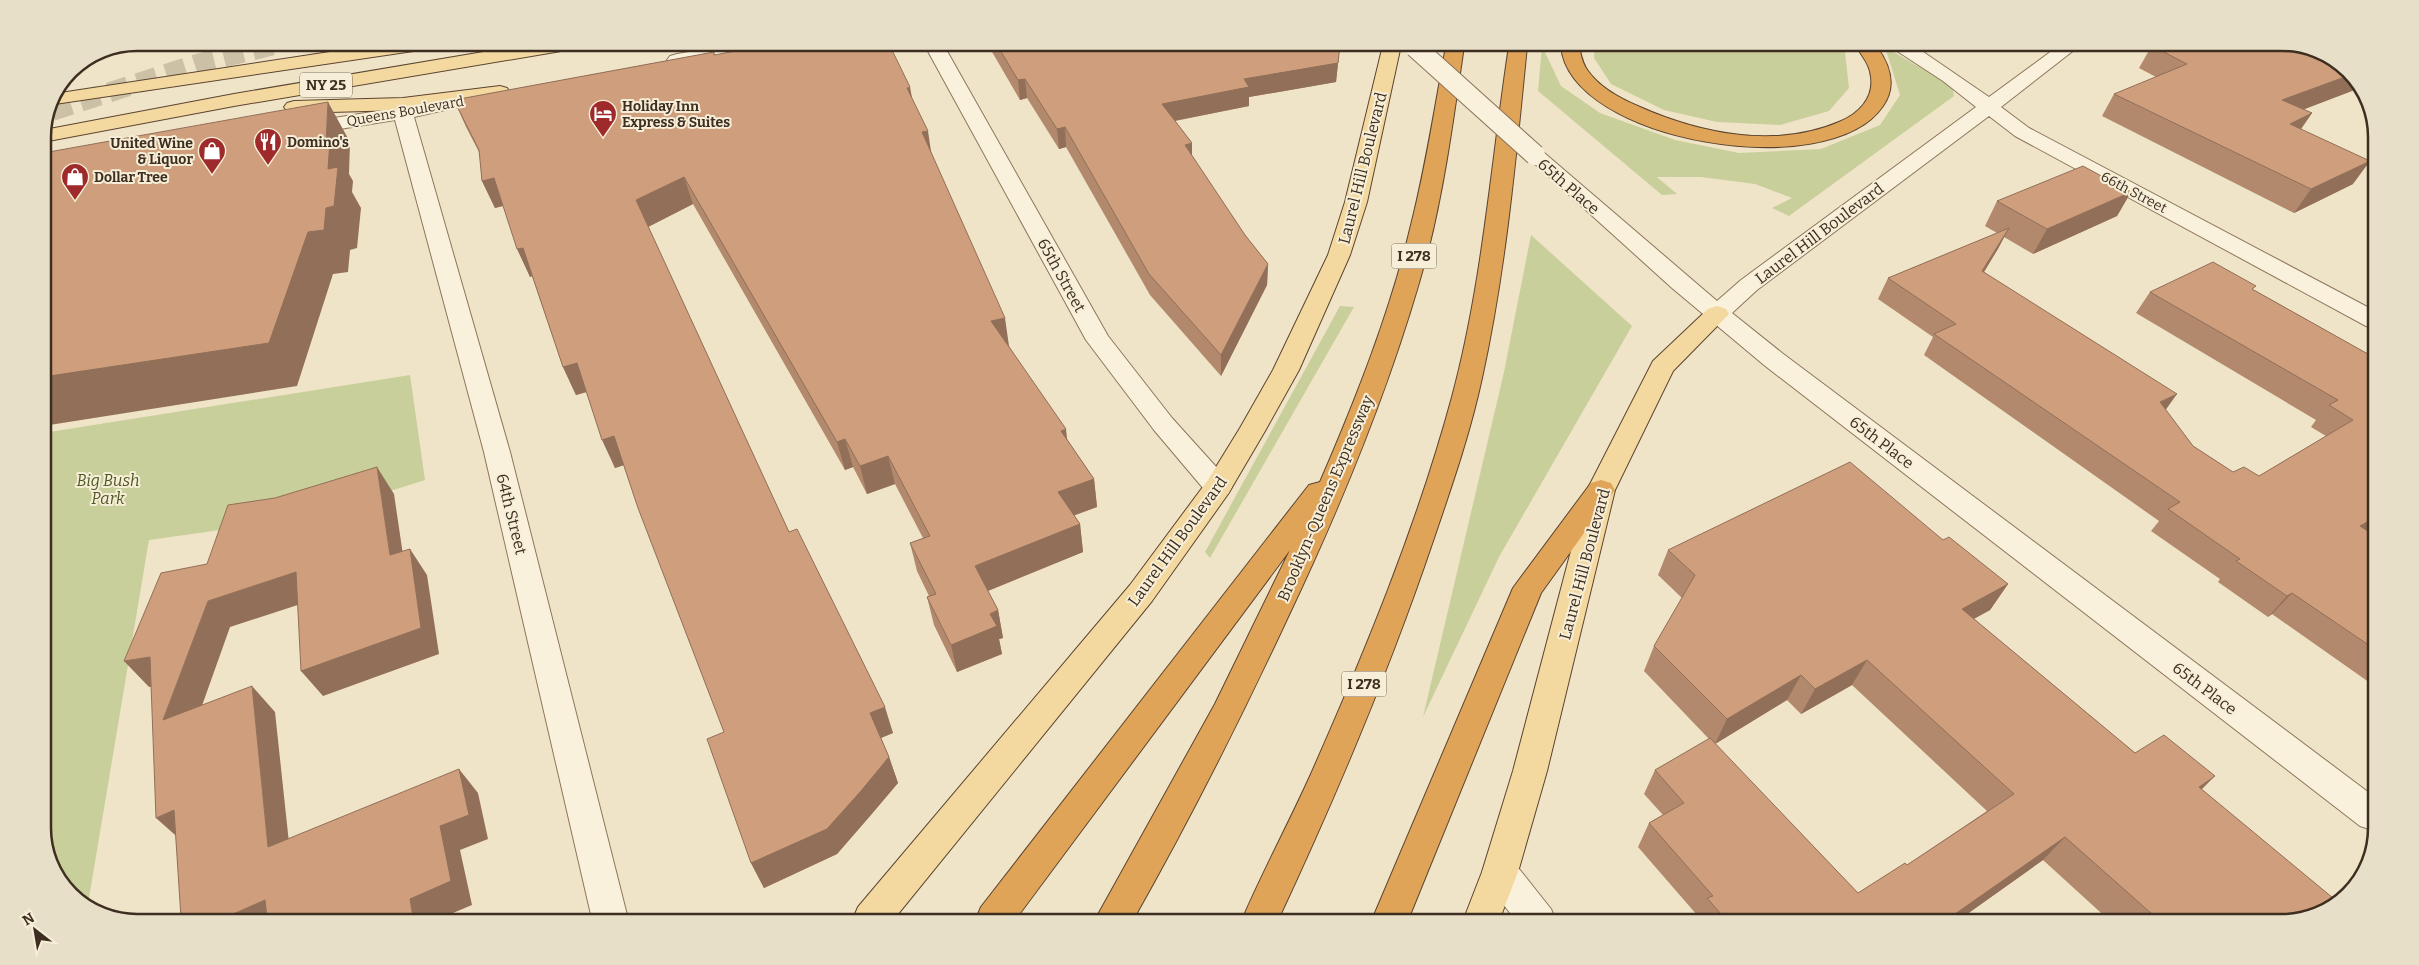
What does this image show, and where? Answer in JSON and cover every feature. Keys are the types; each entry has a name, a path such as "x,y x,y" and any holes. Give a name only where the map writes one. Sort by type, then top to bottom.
{"highway":[{"name":"Brooklyn-Queens Expressway","path":"1116,914 1209,748 1290,583 1344,459 1387,346 1416,250 1435,166 1454,51"},
{"name":"I 278","path":"1263,914 1309,815 1380,648 1409,571 1452,441 1469,380 1498,228 1517,51"},
{"path":"1571,51 1577,71 1587,82 1608,98 1633,112 1658,123 1712,136 1770,141 1796,140 1837,130 1862,118 1874,106 1880,92 1882,79 1879,65 1869,51"},
{"path":"998,914 1160,698 1344,459"},
{"path":"1392,914 1528,588 1601,490"}],"main road":[{"name":"NY 25","path":"61,99 374,51"},
{"name":"NY 25","path":"51,135 234,100 525,51"},
{"name":"Laurel Hill Boulevard","path":"875,914 1088,660 1141,593 1218,487 1286,370 1339,255 1405,51"},
{"path":"86,129 291,108 403,104 509,91"},
{"name":"Laurel Hill Boulevard","path":"1484,914 1500,872 1530,771 1601,490 1662,367 1717,314"}],"street":[{"path":"662,63 746,51"},
{"name":"65th Street","path":"937,51 1098,340 1163,424 1218,487"},
{"name":"65th Place","path":"1413,51 1717,314 2368,812"},
{"name":"66th Street","path":"1910,51 1950,77 2022,132 2368,317"},
{"name":"Laurel Hill Boulevard","path":"1717,314 1749,285 2064,51"},
{"name":"Queens Boulevard","path":"281,132 403,113 509,91"},
{"name":"64th Street","path":"403,113 497,452 609,914"},
{"path":"1500,872 1533,914"}],"green space":[{"path":"1542,51 1544,51 1561,86 1600,113 1675,140 1739,153 1821,149 1880,125 1900,95 1886,51 1892,51 1952,86 1954,96 1789,216 1772,208 1792,198 1755,184 1701,177 1657,177 1677,194 1662,195 1538,91"},
{"path":"1595,51 1844,51 1849,88 1829,111 1780,125 1717,122 1664,110 1611,84 1594,58"},
{"path":"1531,235 1632,326 1499,557 1423,717 1504,372"},
{"path":"1340,306 1354,307 1210,558 1205,552"},
{"name":"Big Bush Park","path":"410,375 425,480 305,518 149,540 89,899 69,880 63,871 54,850 51,833 51,432"}],"building":[{"path":"736,51 892,51 910,87 907,88 928,131 922,132 1005,318 991,321 1066,429 1061,431 1094,479 1058,492 1080,524 975,566 998,610 990,614 997,626 951,645 927,597 936,594 910,543 930,536 888,456 860,466 845,439 837,442 684,177 636,200 789,532 797,529 885,707 870,713 889,757 861,791 827,829 751,863 707,739 724,732 638,508 614,436 602,440 577,363 563,367 523,248 517,249 494,178 482,181 479,150 454,100 714,52 714,55"},
{"path":"1001,51 1339,51 1338,63 1244,79 1249,87 1162,104 1192,143 1185,145 1245,235 1268,264 1221,355 1149,274 1065,127 1057,129 1025,79 1018,80"},
{"path":"2162,51 2282,51 2309,56 2325,63 2343,78 2282,100 2312,113 2290,124 2368,160 2368,162 2311,189 2114,94 2187,64"},
{"path":"328,102 326,141 330,140 328,169 338,167 334,206 326,208 324,230 308,232 269,343 51,376 51,152"},
{"path":"2083,166 2131,192 2047,229 1997,201"},
{"path":"2009,228 1982,271 2177,394 2160,402 2193,446 2233,472 2244,467 2259,476 2353,420 2329,405 2338,400 2150,292 2213,262 2256,286 2252,289 2368,354 2368,521 2360,526 2368,531 2368,645 2292,593 2287,596 2236,561 2240,559 2168,509 2180,502 1934,334 1956,324 1888,278"},
{"path":"1850,462 1943,540 1949,537 2008,584 1962,609 2135,753 2164,735 2215,776 2199,787 2332,897 2309,909 2282,914 2152,914 2065,837 1955,914 1721,914 1707,898 1713,896 1649,823 1684,803 1655,770 1710,738 1858,893 1905,863 1907,865 2014,794 1867,660 1815,689 1801,675 1727,719 1654,646 1695,575 1668,550"},
{"path":"377,467 390,555 410,549 421,628 301,671 296,572 208,601 163,720 252,686 268,847 459,769 469,815 440,826 451,881 410,899 412,914 267,914 265,900 233,914 181,914 174,810 156,818 150,657 124,661 161,573 207,564 228,505 275,498"}],"tunnel":[{"path":"56,110 197,64 250,51"}],"place":[{"name":"Holiday Inn Express & Suites","path":"603,138"},
{"name":"Domino's","path":"268,166"},
{"name":"United Wine & Liquor","path":"212,175"},
{"name":"Dollar Tree","path":"75,201"}]}
